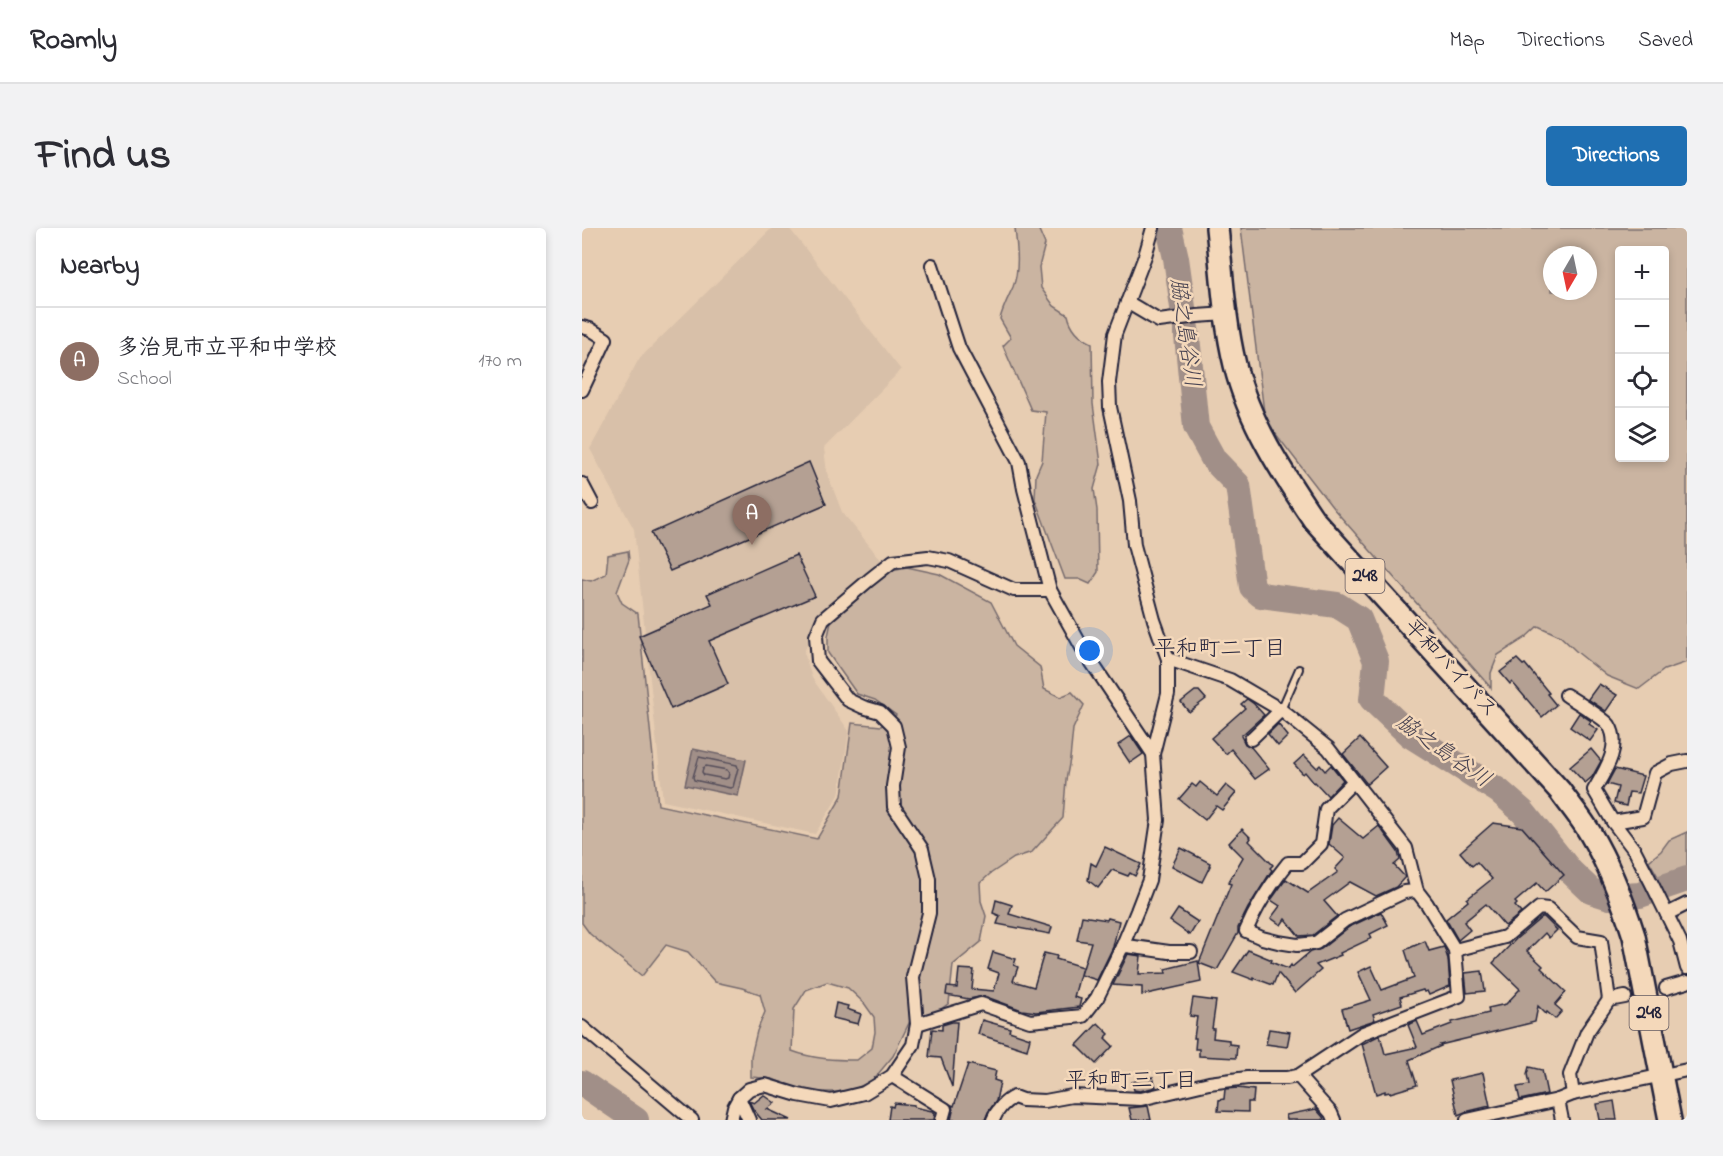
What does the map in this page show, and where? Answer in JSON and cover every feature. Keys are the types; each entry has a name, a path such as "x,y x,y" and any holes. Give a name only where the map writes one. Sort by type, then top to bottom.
{"highway":[{"name":"平和バイパス","path":"1216,228 1226,314 1235,366 1251,411 1269,448 1309,512 1560,791 1590,832 1625,907 1634,936 1670,1120"}],"street":[{"path":"917,1024 981,1004 1030,1021 1083,1016 1097,998 1122,946 1149,880 1158,820 1153,754 1168,694 1168,659 1154,620 1134,545 1130,501 1110,407 1109,382 1115,334 1145,256 1153,228"},
{"path":"932,265 959,348 1019,462 1050,590 1084,651 1153,754"},
{"path":"1127,302 1159,321 1226,314"},
{"path":"582,327 606,339 582,390"},
{"path":"582,484 592,503"},
{"path":"731,1120 739,1098 749,1089 765,1085 798,1095 831,1101 864,1093 892,1076 913,1045 917,1024 913,977 929,913 929,879 922,849 894,807 893,786 899,747 894,726 880,712 848,700 818,661 816,636 823,620 893,561 928,557 949,561 1014,590 1050,590"},
{"path":"993,1120 1006,1101 1014,1097 1022,1100 1046,1101 1072,1096 1141,1100 1209,1083 1247,1078 1298,1076 1363,1033 1459,996 1455,950 1417,891 1406,848 1328,748 1281,710 1230,680 1168,659"},
{"path":"1566,694 1608,723 1615,740 1609,763 1594,790 1613,822 1635,851 1661,900 1680,941 1687,968"},
{"path":"1251,739 1281,710"},
{"path":"1613,822 1643,817 1655,773 1672,764 1687,761"},
{"path":"1353,782 1326,809 1321,844 1302,863 1288,863 1256,907 1246,931 1278,942 1297,945 1316,943 1345,920 1404,892 1417,891"},
{"path":"1667,914 1687,904"},
{"path":"1455,950 1505,937 1539,908 1548,909 1577,937 1601,941 1609,1000 1587,1032 1570,1076 1573,1094"},
{"path":"1122,946 1168,952 1191,952"},
{"path":"1666,988 1687,982"},
{"path":"1609,1000 1625,997"},
{"path":"582,1027 692,1120"},
{"path":"1467,1120 1558,1100 1573,1094 1687,1070"},
{"path":"892,1076 945,1109 942,1120"},
{"path":"1298,1076 1331,1113 1334,1120"},
{"path":"739,1098 748,1120"},
{"path":"1558,1100 1562,1120"}],"lane":[{"path":"1281,710 1299,669"}],"shaded area":[{"path":"772,228 789,228 901,370 824,448 827,473 842,512 882,561 820,618 804,652 812,678 849,731 839,795 815,834 663,801 634,529 590,449 639,359"},
{"path":"1015,228 1038,228 1045,244 1039,267 1041,288 1054,306 1068,315 1076,332 1092,343 1093,404 1101,464 1094,489 1097,510 1098,572 1090,584 1079,579 1065,579 1035,499 1036,475 1042,461 1046,412 1031,410 1003,346 1011,338 1000,319 1017,273"},
{"path":"1241,228 1687,228 1687,662 1664,670 1639,689 1607,676 1560,636 1538,626 1525,638 1498,655 1491,673 1491,688 1333,508 1265,420"},
{"path":"628,551 629,560 617,592 622,603 638,614 658,805 817,839 842,796 852,723 881,726 896,715 875,700 857,694 828,653 831,622 891,570 907,567 939,574 991,602 1014,646 1040,667 1044,689 1060,697 1072,692 1084,705 1073,729 1063,818 1032,852 1014,858 980,883 981,901 986,916 981,942 953,965 949,1003 936,1013 912,1017 893,1056 873,1080 849,1092 803,1092 773,1079 751,1077 751,1056 757,1031 765,1012 760,994 715,982 688,952 666,945 642,976 590,934 582,923 582,579 591,581 606,574 608,555","holes":["827,982 848,988 864,1003 874,1017 875,1032 872,1048 857,1060 808,1056 792,1051 794,1009 806,990"]},
{"path":"1687,832 1687,871 1660,880 1649,861 1669,840"}],"water":[{"path":"693,749 746,760 738,796 685,785"}],"building":[{"path":"809,462 826,504 670,571 651,533"},
{"path":"796,555 815,596 709,641 728,684 671,709 639,636 712,604 707,594"},
{"path":"1517,659 1523,665 1525,664 1556,705 1542,717 1512,682 1510,684 1500,672"},
{"path":"1599,684 1617,695 1606,711 1588,699"},
{"path":"1195,691 1199,691 1206,699 1189,712 1181,702"},
{"path":"1247,699 1264,715 1241,736 1245,744 1251,747 1269,769 1255,779 1231,749 1226,754 1211,738 1245,708 1241,704"},
{"path":"1579,713 1591,721 1589,724 1598,730 1590,741 1570,727"},
{"path":"1278,724 1288,736 1278,746 1268,734"},
{"path":"1131,736 1143,754 1130,763 1118,745"},
{"path":"1360,738 1386,767 1367,784 1343,754"},
{"path":"1591,749 1601,761 1592,777 1585,783 1570,767"},
{"path":"1304,755 1317,768 1320,765 1325,771 1331,765 1343,780 1328,796 1294,764"},
{"path":"1615,769 1643,776 1638,793 1629,792 1626,806 1614,803 1618,787 1607,784"},
{"path":"1200,782 1217,796 1226,785 1236,793 1222,810 1216,806 1205,820 1179,799 1192,784 1196,787"},
{"path":"1338,818 1363,839 1379,826 1398,852 1400,860 1394,865 1405,877 1396,887 1376,896 1350,882 1324,901 1337,916 1313,935 1299,936 1285,919 1281,925 1271,918 1280,906 1271,900 1286,879 1308,893 1338,872 1335,869 1345,858 1329,844 1332,825"},
{"path":"1493,823 1522,827 1564,875 1545,892 1537,883 1515,902 1517,904 1515,906 1521,913 1505,926 1486,904 1464,922 1470,930 1458,940 1446,919 1492,879 1477,862 1472,866 1460,852"},
{"path":"1242,829 1251,838 1249,841 1273,865 1248,908 1238,928 1238,933 1217,970 1199,963 1231,884 1228,883 1243,857 1229,843"},
{"path":"1105,847 1141,864 1135,876 1112,870 1098,888 1088,880 1091,863 1096,866"},
{"path":"1181,848 1210,863 1202,882 1172,866"},
{"path":"996,900 1012,905 1009,914 1052,927 1050,934 997,924 1000,916 993,913"},
{"path":"1178,909 1198,922 1190,935 1170,921"},
{"path":"1381,912 1388,925 1370,934 1372,938 1340,953 1341,955 1316,965 1321,970 1295,993 1278,973 1273,985 1233,972 1248,950 1288,969 1310,952 1321,949 1349,927"},
{"path":"1082,916 1119,921 1113,947 1097,980 1081,975 1091,942 1077,940"},
{"path":"1542,917 1557,930 1549,938 1545,933 1527,951 1566,992 1555,1005 1562,1011 1555,1019 1538,1006 1535,1022 1440,1045 1409,1060 1417,1085 1390,1093 1385,1093 1385,1091 1376,1094 1362,1044 1380,1035 1385,1054 1417,1047 1408,1025 1417,1021 1423,1035 1452,1024 1452,1022 1489,1013 1488,1008 1506,1004 1520,989 1493,963"},
{"path":"1425,941 1429,951 1444,947 1448,959 1450,986 1429,995 1423,990 1400,997 1402,1004 1373,1014 1375,1020 1348,1029 1342,1009 1371,1000 1358,972 1371,966 1382,990 1414,978 1405,950"},
{"path":"993,952 1016,959 1014,965 1018,967 1013,981 1034,987 1044,953 1082,967 1074,997 1081,999 1079,1007 1036,1012 1022,1010 984,996 969,999 946,995 947,987 957,988 959,969 974,970 972,989 994,991 999,973 988,969"},
{"path":"1128,954 1141,956 1139,974 1166,973 1165,969 1198,961 1201,982 1142,995 1142,987 1113,985"},
{"path":"1482,971 1485,991 1467,993 1465,973"},
{"path":"1193,998 1216,1001 1213,1038 1229,1040 1229,1044 1237,1045 1236,1058 1199,1056 1199,1049 1195,1049 1196,1038 1194,1038 1197,1017 1190,1016"},
{"path":"836,1003 848,1006 847,1009 861,1014 858,1024 833,1018"},
{"path":"982,1020 1010,1028 1009,1031 1030,1038 1027,1050 978,1034"},
{"path":"957,1022 952,1087 941,1058 929,1057 932,1029 942,1030 942,1025"},
{"path":"1098,1023 1109,1034 1105,1038 1113,1046 1096,1064 1077,1045"},
{"path":"1269,1029 1290,1032 1287,1047 1266,1044"},
{"path":"968,1064 996,1071 994,1080 1000,1082 996,1101 985,1120 951,1120 952,1105 954,1106"},
{"path":"1529,1067 1542,1070 1547,1094 1520,1100 1517,1087 1529,1085 1527,1074"},
{"path":"1483,1073 1490,1106 1458,1115 1450,1080"},
{"path":"1153,1077 1156,1087 1140,1091 1134,1090 1132,1082"},
{"path":"1225,1089 1254,1090 1253,1102 1248,1102 1248,1112 1218,1111 1219,1100 1224,1099"},
{"path":"764,1095 775,1103 767,1109 791,1120 762,1120 749,1101 754,1103"},
{"path":"1614,1101 1617,1120 1600,1120 1597,1104"},
{"path":"894,1103 914,1105 914,1107 932,1111 935,1113 934,1120 888,1120 890,1106 893,1107"},
{"path":"1148,1106 1151,1120 1132,1120 1129,1108"},
{"path":"1316,1109 1324,1120 1287,1120 1286,1115"}],"waterway":[{"name":"脇之島谷川","path":"1169,228 1176,258 1187,336 1196,427 1214,460 1238,485 1252,587 1261,595 1337,605 1359,619 1376,661 1372,699 1410,735 1499,791 1523,812 1571,872 1591,891 1610,897 1640,895 1687,879"},
{"path":"582,1083 636,1120"}],"tunnel":[{"path":"1625,997 1666,988"}],"place":[{"name":"多治見市立平和中学校","path":"752,545"}],"district":[{"name":"平和町二丁目","path":"1220,650"},
{"name":"平和町三丁目","path":"1131,1082"}]}
